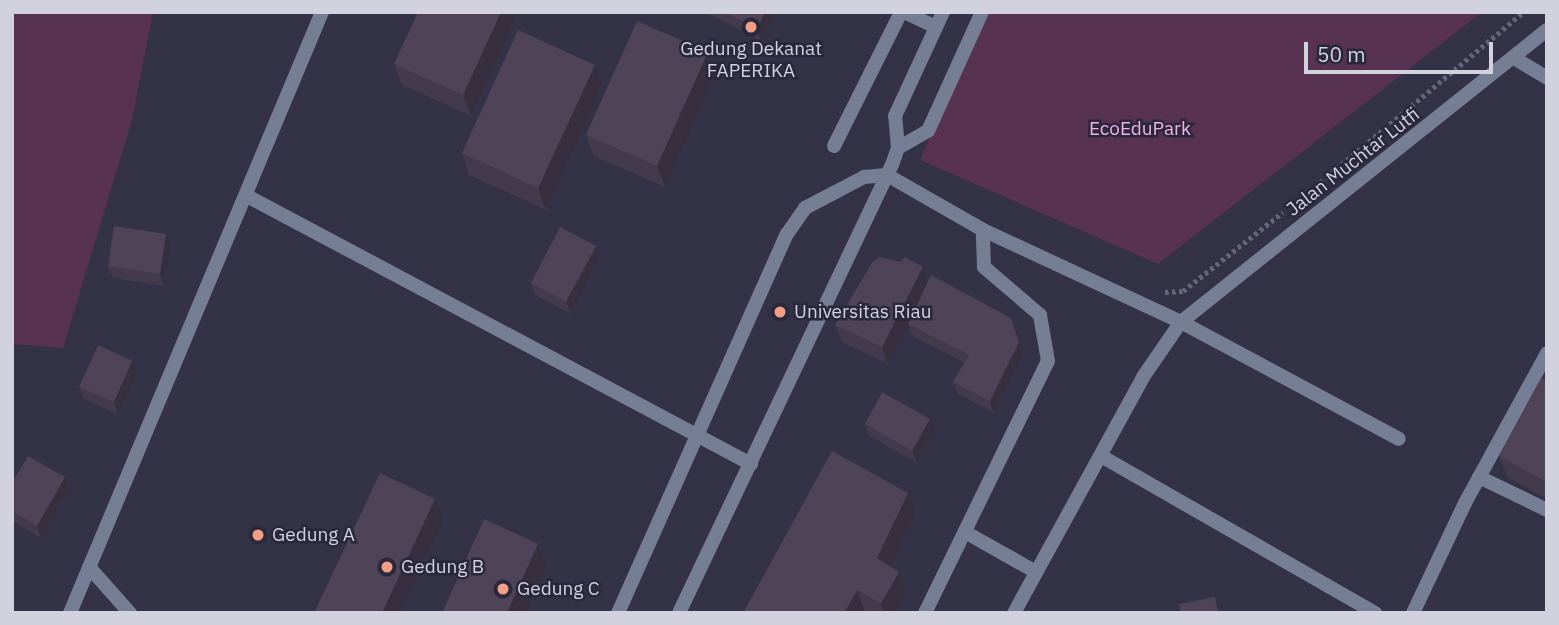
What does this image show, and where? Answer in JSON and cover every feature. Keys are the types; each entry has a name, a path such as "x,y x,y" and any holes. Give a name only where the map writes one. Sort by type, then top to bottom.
{"lane":[{"path":"70,613 247,197 322,12"},
{"path":"834,146 903,12 936,27"},
{"path":"679,613 887,174 898,148 895,116 943,12"},
{"path":"898,148 928,131 982,12"},
{"name":"Jalan Muchtar Lutfi","path":"1014,613 1143,377 1181,322 1547,30"},
{"path":"1514,58 1547,78"},
{"path":"618,613 787,234 805,208 864,177 887,174 983,230 1181,322 1399,439"},
{"path":"247,197 751,464"},
{"path":"925,613 1048,361 1040,315 984,267 983,230"},
{"path":"1413,613 1479,477 1547,353"},
{"path":"1101,456 1375,613"},
{"path":"1479,477 1547,510"},
{"path":"965,532 1036,572"},
{"path":"89,567 130,613"}],"path":[{"path":"1300,199 1524,12"},
{"path":"1159,293 1183,291 1289,208"}],"green space":[{"path":"12,12 153,12 132,120 63,348 12,344"},
{"name":"EcoEduPark","path":"981,12 1482,12 1158,264 920,160"}],"building":[{"path":"418,12 501,12 463,95 394,64"},
{"path":"724,12 765,12 757,29"},
{"path":"637,21 708,52 657,166 586,135"},
{"path":"518,30 595,65 538,188 462,153"},
{"path":"114,226 166,234 160,274 108,266"},
{"path":"560,227 596,246 566,302 531,283"},
{"path":"880,257 900,262 905,257 923,267 882,347 835,325 873,261"},
{"path":"931,275 1011,318 1019,342 990,401 953,382 969,355 908,324"},
{"path":"98,345 132,361 114,402 79,387"},
{"path":"1541,378 1547,381 1547,482 1499,456"},
{"path":"882,392 930,419 912,451 865,424"},
{"path":"832,451 908,493 877,558 899,572 881,603 857,590 844,613 743,613"},
{"path":"28,456 65,477 37,526 12,511 12,483"},
{"name":"Gedung B","path":"380,473 435,499 382,613 314,613"},
{"path":"484,519 538,544 507,613 442,613"},
{"path":"1215,597 1218,613 1181,613 1179,604"}],"place":[{"name":"Gedung Dekanat FAPERIKA","path":"751,27"},
{"name":"Universitas Riau","path":"780,312"},
{"name":"Gedung A","path":"258,535"},
{"name":"Gedung B","path":"387,567"},
{"name":"Gedung C","path":"503,589"}]}
